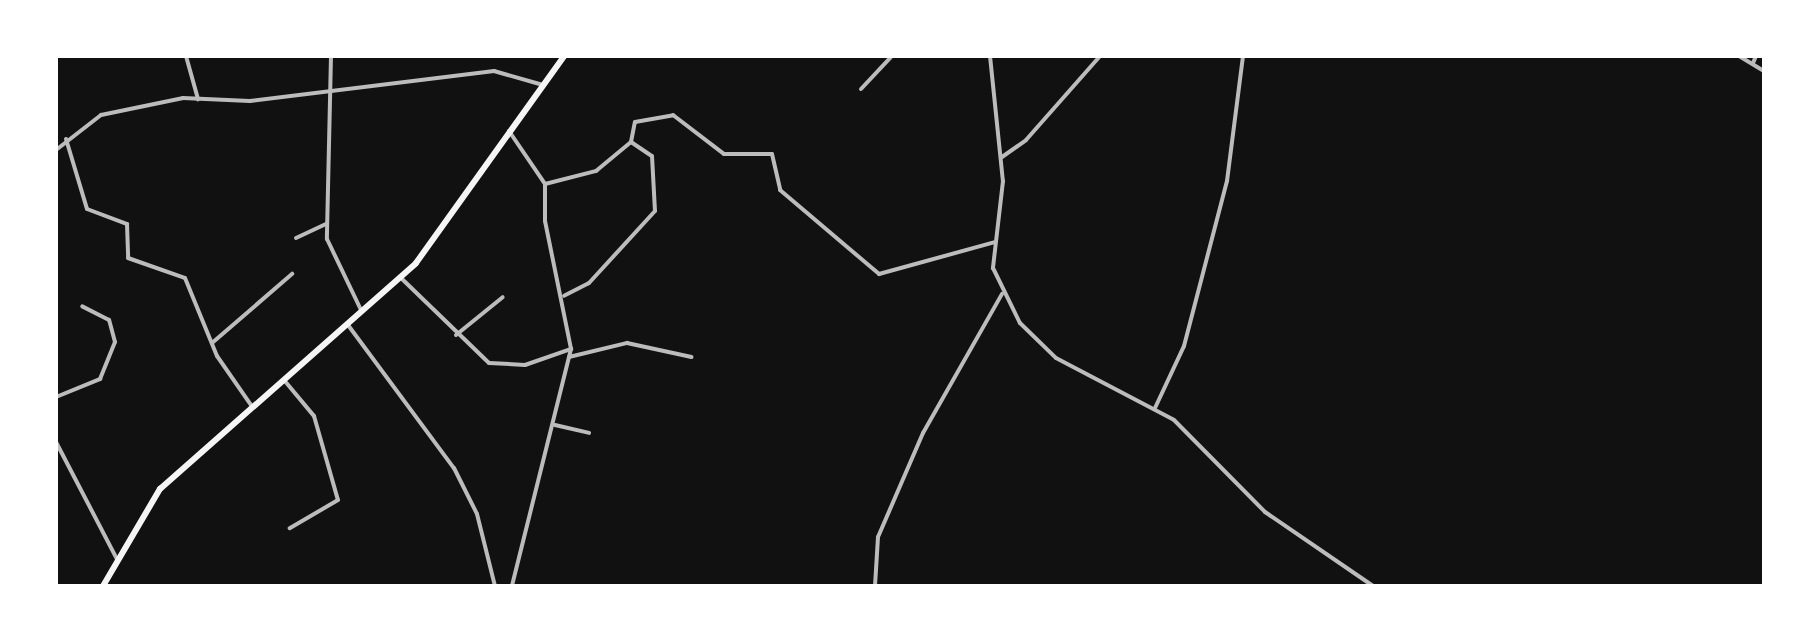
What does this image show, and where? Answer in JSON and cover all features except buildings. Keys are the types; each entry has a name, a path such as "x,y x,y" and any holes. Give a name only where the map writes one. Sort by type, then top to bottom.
{"main road":[{"path":"103,586 160,489 251,405 401,278 564,56"}],"street":[{"path":"186,56 198,99"},
{"path":"331,56 326,224 335,264 362,312"},
{"path":"861,89 892,56"},
{"path":"990,56 1002,157 995,242 1002,294 1056,358 1155,408 1207,445 1265,512 1373,586"},
{"path":"1002,157 1035,131 1100,56"},
{"path":"1155,408 1184,346 1227,181 1243,56"},
{"path":"1739,56 1764,71"},
{"path":"1753,63 1756,56"},
{"path":"56,150 66,139 117,108 198,99 330,92 494,71 543,85"},
{"path":"545,184 596,171 631,142 635,122 673,115 724,154 772,154 780,190 879,274 995,242"},
{"path":"508,129 545,184 545,221 564,296 571,349 555,425 512,586"},
{"path":"66,139 87,209 127,224 128,258 185,278 212,343 251,405"},
{"path":"564,296 589,283 655,211 652,156 631,142"},
{"path":"296,238 326,224"},
{"path":"212,343 292,274"},
{"path":"401,278 456,335 503,367 571,349"},
{"path":"875,586 878,537 923,433 1002,294"},
{"path":"456,335 503,297"},
{"path":"56,397 100,379 115,342 109,320 82,306"},
{"path":"348,325 454,468 477,514 495,586"},
{"path":"569,357 627,343 691,357"},
{"path":"283,378 314,416 338,500 290,528"},
{"path":"555,425 589,433"},
{"path":"56,442 117,559"}]}
